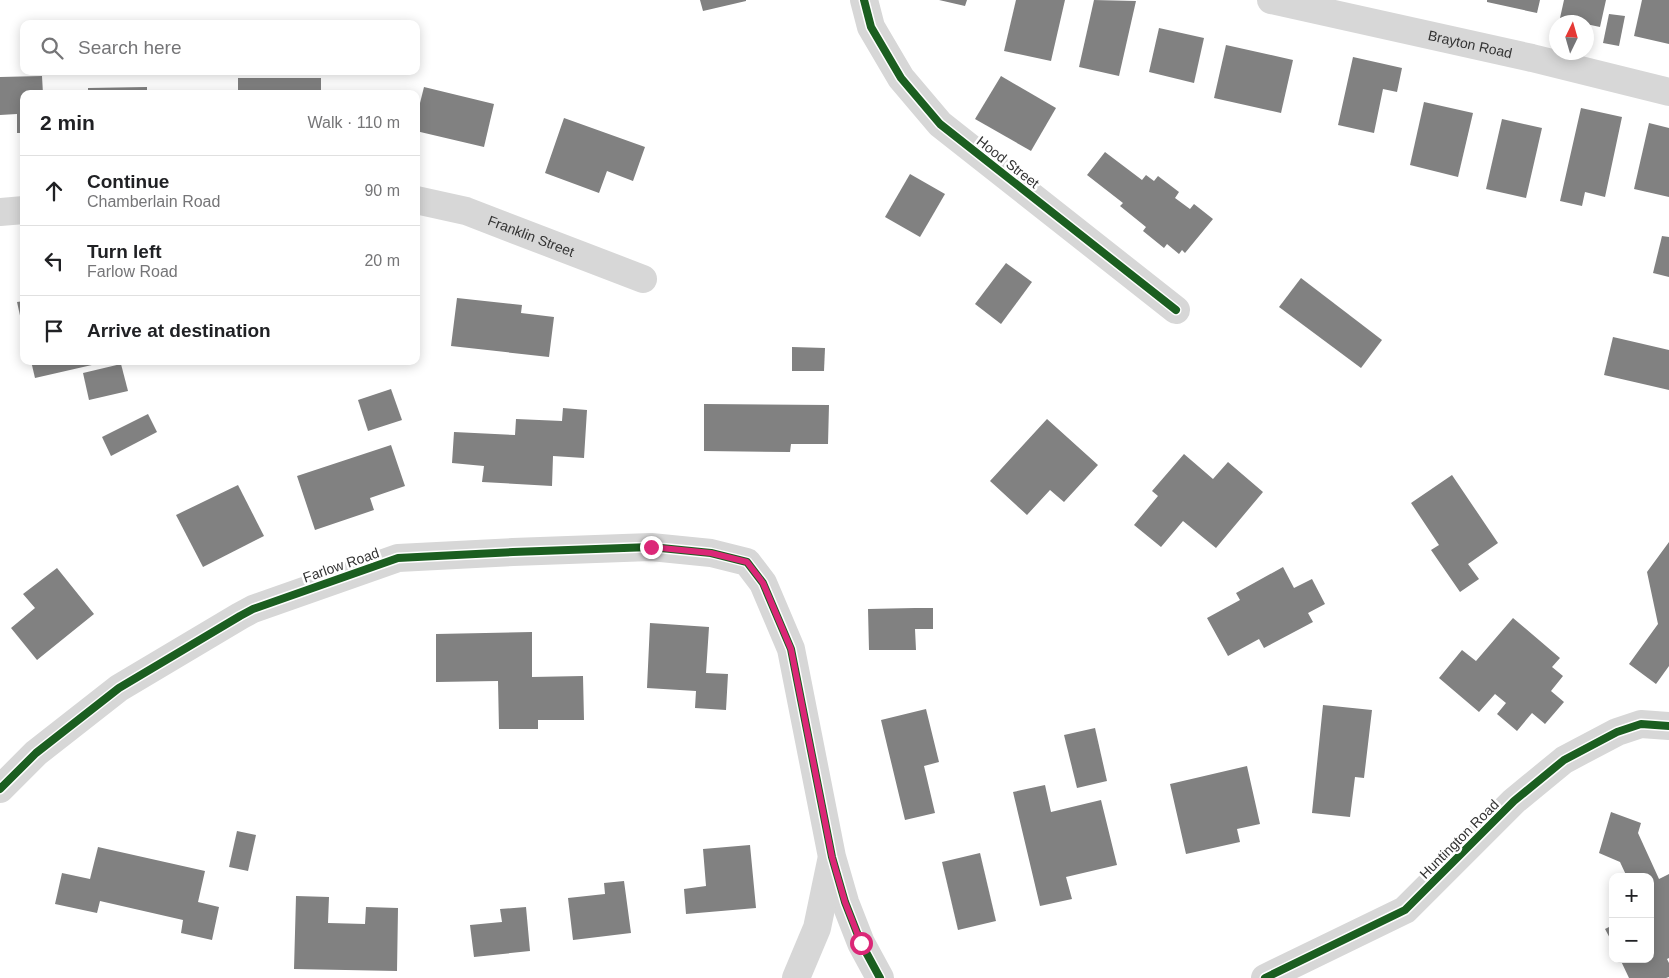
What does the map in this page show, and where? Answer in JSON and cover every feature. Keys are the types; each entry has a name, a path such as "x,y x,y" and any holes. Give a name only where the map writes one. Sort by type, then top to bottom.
{"street":[{"name":"Hood Street","path":"864,0 871,26 901,78 940,124 1176,310"},
{"name":"Brayton Road","path":"1271,0 1532,58 1669,92"},
{"name":"Franklin Street","path":"420,201 466,211 644,279"},
{"path":"0,212 20,210"},
{"name":"Farlow Road","path":"0,788 36,753 119,688 253,609 398,558 651,547 711,553 748,563 763,583 791,649 832,857"},
{"name":"Huntington Road","path":"1265,978 1405,910 1514,801 1564,760 1617,732 1641,724 1669,726"},
{"path":"796,978 817,928 832,857"},
{"path":"832,857 845,902 861,943 880,978"}],"building":[{"path":"700,0 746,0 746,1 703,11"},
{"path":"939,0 967,0 965,6"},
{"path":"1016,0 1065,0 1051,61 1004,51"},
{"path":"1094,0 1136,1 1119,76 1079,67"},
{"path":"1487,0 1540,0 1537,13 1487,2"},
{"path":"1564,0 1606,0 1600,27 1594,26 1594,15 1561,15"},
{"path":"1642,0 1669,0 1669,44 1634,36"},
{"path":"1609,14 1625,16 1619,46 1603,43"},
{"path":"1159,28 1204,38 1194,83 1149,72"},
{"path":"1226,45 1293,60 1281,113 1214,98"},
{"path":"1353,57 1402,68 1397,92 1383,89 1374,133 1338,125"},
{"path":"42,76 43,90 20,90 20,133 17,133 17,114 0,115 0,77"},
{"path":"1001,76 1056,108 1031,151 975,119"},
{"path":"238,78 321,78 321,90 238,90"},
{"path":"147,87 147,90 88,90 88,88"},
{"path":"424,87 494,104 484,147 420,132 420,103"},
{"path":"1424,102 1473,113 1458,177 1410,165"},
{"path":"1581,108 1622,117 1605,197 1585,192 1582,206 1560,201"},
{"path":"564,118 645,147 633,181 607,171 599,193 545,173"},
{"path":"1502,119 1542,128 1526,198 1486,189"},
{"path":"1649,123 1669,128 1669,197 1634,189"},
{"path":"1105,152 1142,180 1146,175 1154,181 1158,176 1179,192 1175,198 1190,209 1194,204 1213,219 1185,253 1182,250 1179,254 1167,244 1164,248 1143,231 1146,227 1120,206 1123,203 1087,175"},
{"path":"910,174 945,194 920,237 885,217"},
{"path":"1662,236 1669,237 1669,277 1653,273"},
{"path":"1006,263 1032,282 1001,324 975,304"},
{"path":"1301,278 1382,340 1361,368 1279,307"},
{"path":"457,298 522,305 521,313 554,317 549,357 451,346"},
{"path":"17,302 20,302 20,316"},
{"path":"1613,337 1669,350 1669,390 1604,375"},
{"path":"792,347 825,348 824,371 792,371"},
{"path":"32,365 92,365 35,378"},
{"path":"121,365 128,391 89,400 83,373"},
{"path":"391,389 402,420 368,431 358,400"},
{"path":"704,404 829,405 828,444 791,444 790,452 704,451"},
{"path":"563,408 587,410 584,458 553,456 552,486 482,482 484,466 452,463 454,432 515,435 516,419 562,421"},
{"path":"148,414 157,432 111,456 102,437"},
{"path":"1047,419 1098,465 1064,502 1050,490 1027,515 990,481"},
{"path":"391,445 405,486 370,498 374,510 315,530 297,476"},
{"path":"1184,454 1213,479 1228,462 1263,492 1216,548 1183,521 1161,547 1134,525 1158,496 1152,491"},
{"path":"1452,475 1498,543 1468,564 1479,579 1460,592 1431,550 1439,545 1411,503"},
{"path":"238,485 264,536 203,567 176,515"},
{"path":"1669,542 1669,666 1656,684 1629,664 1658,624 1647,572"},
{"path":"1283,567 1294,588 1312,579 1325,604 1308,613 1313,622 1264,648 1259,639 1228,656 1207,618 1240,600 1236,593"},
{"path":"57,568 94,614 37,660 11,628 35,608 23,594"},
{"path":"933,608 933,629 915,629 916,650 869,650 868,609"},
{"path":"1513,618 1560,658 1552,667 1563,676 1551,691 1564,702 1545,724 1532,713 1517,731 1497,714 1506,703 1495,694 1479,712 1439,678 1462,650 1476,661"},
{"path":"650,623 709,627 706,673 728,674 726,710 695,708 696,691 647,688"},
{"path":"532,632 532,677 583,676 584,720 538,720 538,729 499,729 498,681 436,682 436,634"},
{"path":"1323,705 1372,710 1364,778 1355,777 1350,817 1312,813"},
{"path":"926,709 939,762 924,766 935,813 905,820 881,720"},
{"path":"1095,728 1107,781 1077,788 1064,735"},
{"path":"1247,766 1260,824 1237,829 1240,842 1186,854 1170,784"},
{"path":"1045,785 1051,812 1101,800 1117,865 1066,877 1072,899 1040,906 1013,792"},
{"path":"1611,812 1641,823 1638,833 1659,879 1669,874 1669,958 1667,959 1669,963 1669,977 1629,978 1622,963 1654,963 1654,873 1625,873 1620,862 1599,853"},
{"path":"237,831 256,835 248,871 229,867"},
{"path":"750,845 756,908 686,914 684,889 706,886 703,849"},
{"path":"98,847 205,871 198,902 219,907 212,940 181,933 183,920 100,901 97,913 55,904 62,873 90,879"},
{"path":"980,853 996,921 958,930 942,862"},
{"path":"624,881 631,933 573,940 568,898 605,894 604,883"},
{"path":"296,896 329,897 328,923 365,924 366,907 398,908 397,971 294,969"},
{"path":"526,907 530,951 474,957 470,925 502,922 500,909"},
{"path":"1609,927 1609,936 1605,929"}],"cycle path":[{"path":"864,0 871,27 901,78 940,124 1176,310"},
{"path":"0,789 36,753 119,688 240,616 253,609 398,558 651,547 711,553 747,562 763,583 791,649 832,857 845,902 861,943 880,978"},
{"path":"1265,978 1405,910 1514,801 1564,760 1617,732 1641,724 1669,726"}],"route":[{"path":"651,547 711,553 747,562 763,583 791,649 832,857 845,902 861,943"}]}
